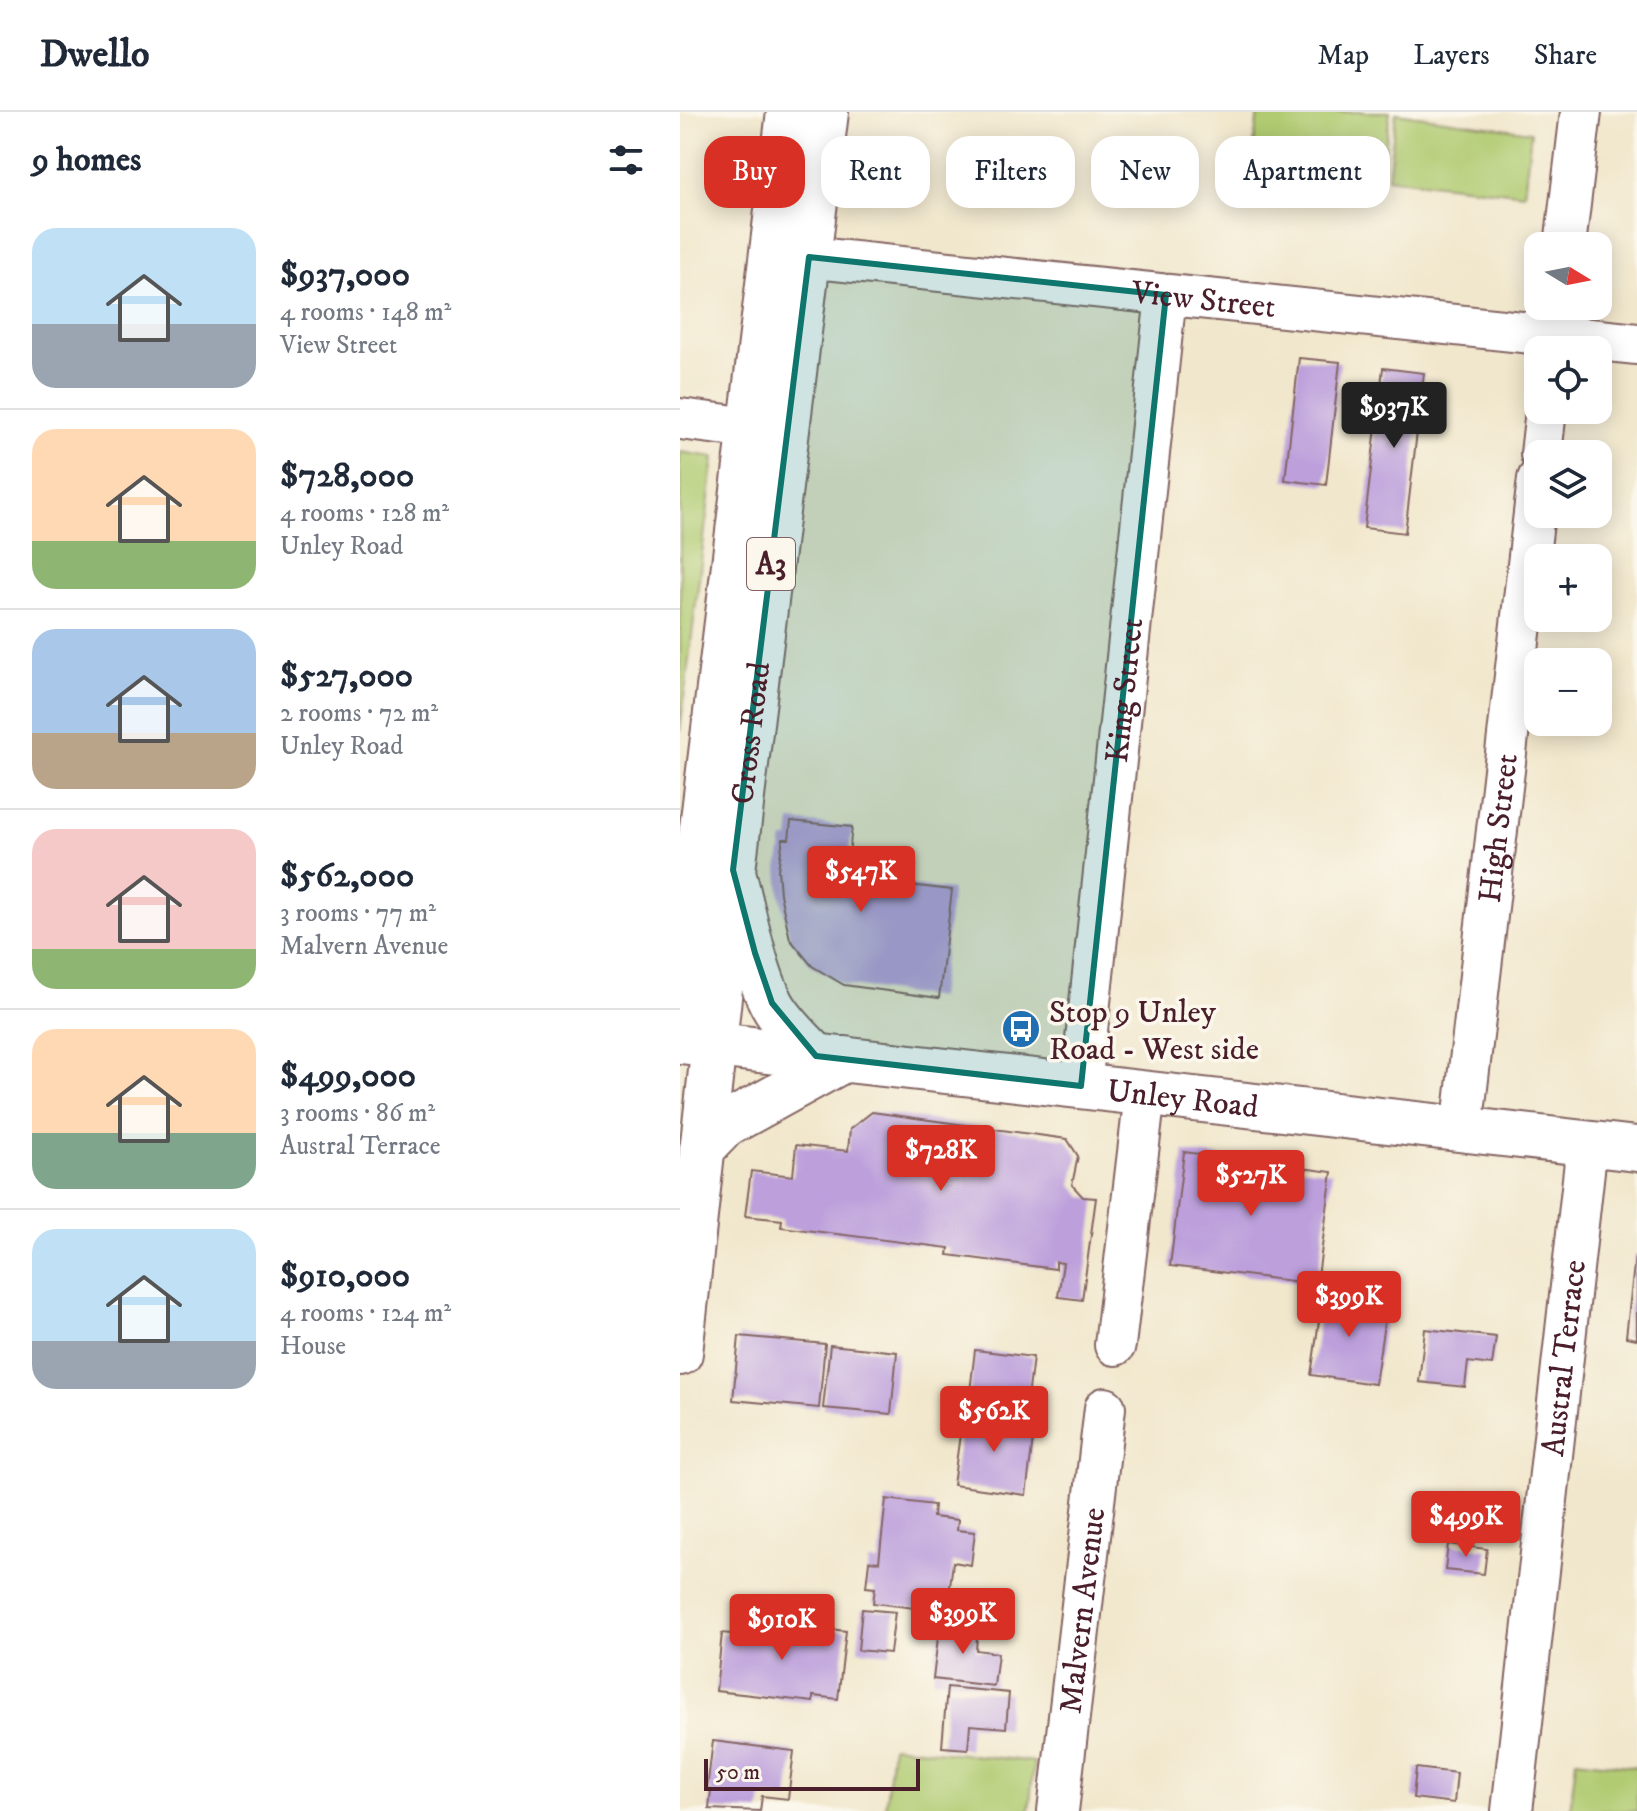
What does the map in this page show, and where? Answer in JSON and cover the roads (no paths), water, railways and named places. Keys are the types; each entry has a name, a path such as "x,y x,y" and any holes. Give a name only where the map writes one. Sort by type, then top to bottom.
{"main road":[{"name":"Cross Road","path":"680,1353 702,1149 697,1043 733,870 791,256 789,112"},
{"name":"Cross Road","path":"680,1009 751,428 826,112"},
{"path":"702,1149 725,1125 831,1058 788,1026 772,1003 733,870"},
{"name":"Unley Road","path":"697,1043 1637,1149"}],"street":[{"path":"1567,232 1581,112"},
{"name":"View Street","path":"791,256 1166,295 1555,330 1637,344"},
{"name":"King Street","path":"1081,1086 1166,295"},
{"path":"680,419 751,428"},
{"name":"High Street","path":"1462,1130 1532,528"},
{"path":"1115,1345 1145,1094"},
{"name":"Austral Terrace","path":"1512,1811 1587,1144"},
{"name":"Malvern Avenue","path":"1058,1811 1105,1408"}],"place":[{"name":"Stop 9 Unley Road - West side","path":"1021,1029"}]}
